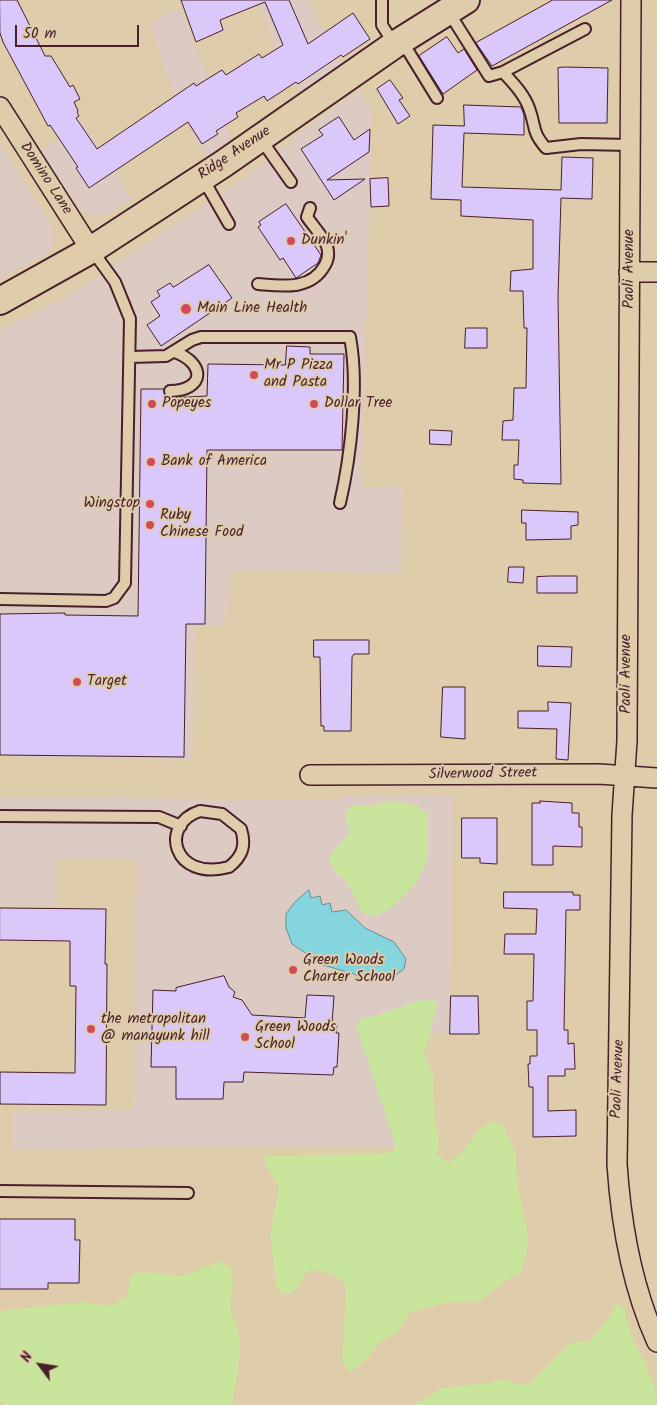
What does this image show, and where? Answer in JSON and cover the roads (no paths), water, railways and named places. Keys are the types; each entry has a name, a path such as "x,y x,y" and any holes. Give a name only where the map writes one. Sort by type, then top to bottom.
{"main road":[{"name":"Ridge Avenue","path":"0,301 92,250 457,5"}],"street":[{"name":"Paoli Avenue","path":"631,0 627,741 624,775 618,1172 619,1195 630,1257 646,1313 657,1342"},
{"name":"Domino Lane","path":"0,107 92,250"},
{"path":"629,272 657,272"},
{"name":"Silverwood Street","path":"310,775 624,775 657,778"}],"lane":[{"path":"382,0 382,25 398,43 437,98"},
{"path":"457,5 489,76 503,72 585,29"},
{"path":"503,72 518,89 529,108 533,130 546,148 581,144 630,145"},
{"path":"260,138 291,182"},
{"path":"202,177 229,224"},
{"path":"258,284 300,285 317,276 323,269 328,255 327,246 307,217 310,208"},
{"path":"0,599 106,600 114,598 120,591 126,574 131,330 128,309 115,282 92,250"},
{"path":"130,357 156,358 175,352 192,340 201,337 350,337 353,355 351,448 340,503"},
{"path":"170,391 187,388 195,381 197,375 195,364 175,352"},
{"path":"129,391 141,391"},
{"path":"200,811 214,812 229,818 241,828 243,847 240,856 229,866 222,868 203,869 190,866 184,861 178,848 181,826 186,819 200,811"},
{"path":"0,816 158,817 181,826"},
{"path":"0,1191 188,1193"}],"water":[{"path":"309,890 311,898 320,896 322,905 330,903 332,912 346,910 365,928 394,942 406,959 404,969 389,980 367,982 354,974 323,965 292,944 286,928 286,914 294,903"}],"place":[{"name":"Dunkin'","path":"291,241"},
{"name":"Main Line Health","path":"186,309"},
{"name":"Mr P Pizza and Pasta","path":"254,375"},
{"name":"Popeyes","path":"152,404"},
{"name":"Dollar Tree","path":"314,404"},
{"name":"Bank of America","path":"151,462"},
{"name":"Wingstop","path":"150,504"},
{"name":"Ruby Chinese Food","path":"150,525"},
{"name":"Target","path":"77,682"},
{"name":"Green Woods Charter School","path":"293,970"},
{"name":"the metropolitan @ manayunk hill","path":"91,1029"},
{"name":"Green Woods School","path":"245,1037"}]}
